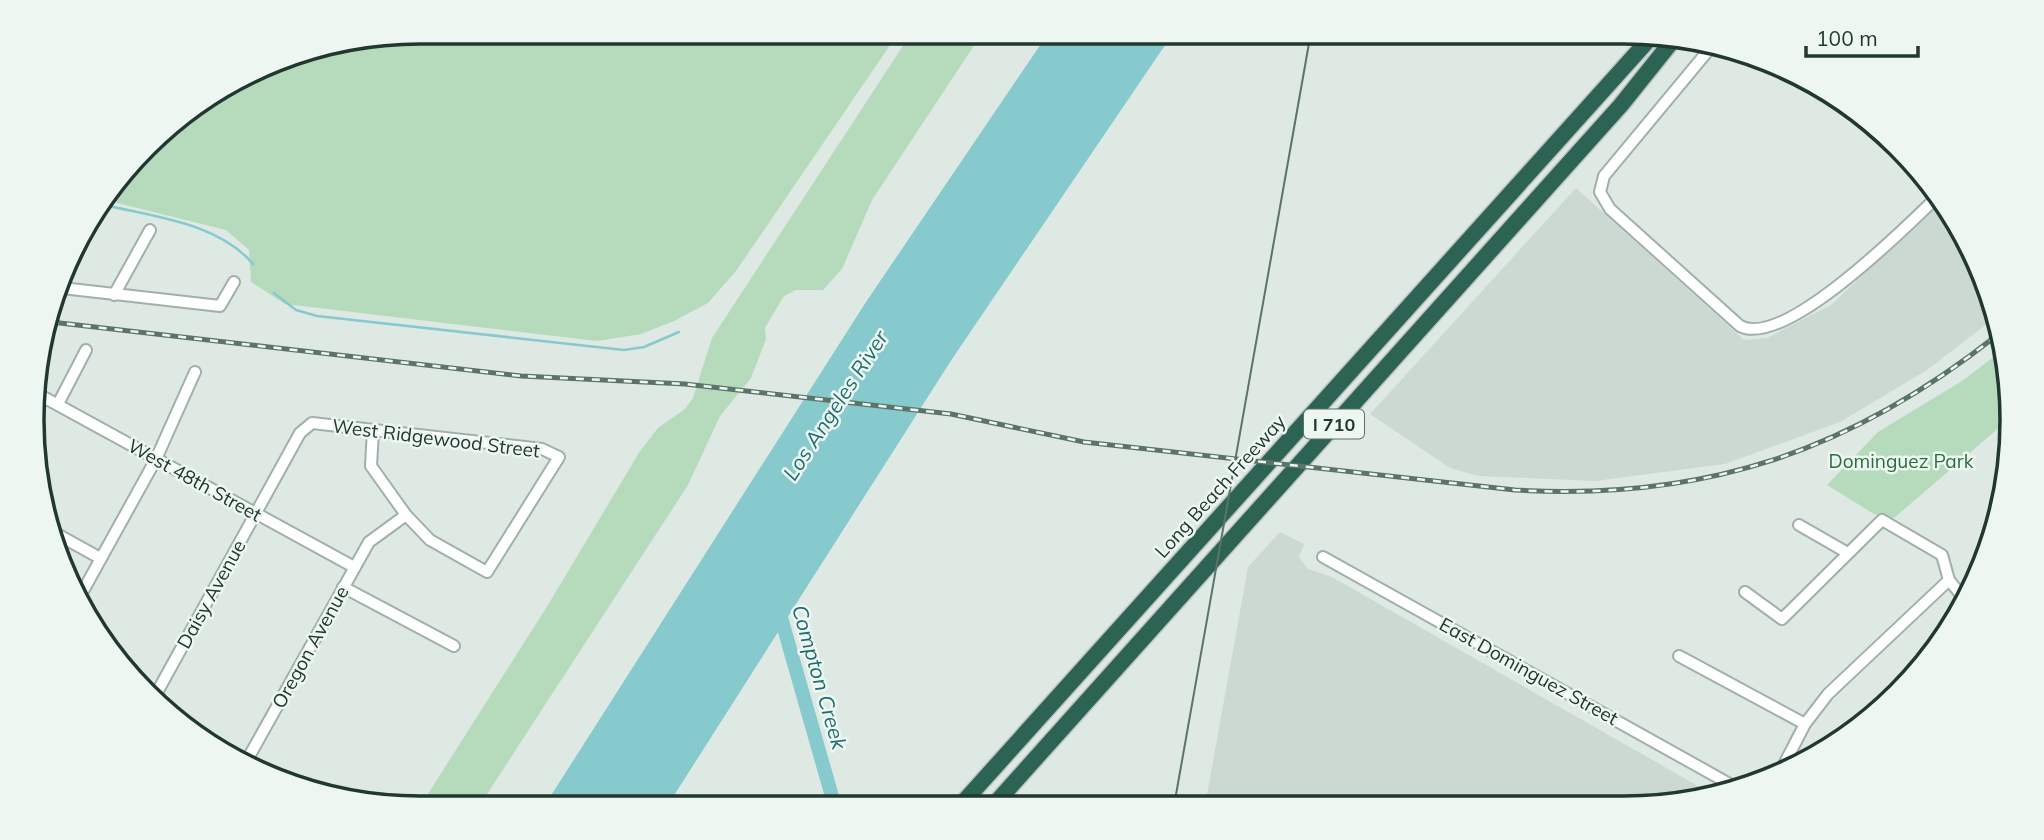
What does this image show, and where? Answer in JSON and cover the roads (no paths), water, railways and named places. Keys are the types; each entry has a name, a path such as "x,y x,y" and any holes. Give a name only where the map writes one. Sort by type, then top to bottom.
{"highway":[{"name":"Long Beach Freeway","path":"968,796 1644,45"},
{"name":"I 710","path":"1002,796 1612,115 1668,47"}],"street":[{"path":"1706,53 1604,176 1600,185 1602,200 1610,209 1740,326 1755,330 1796,313 1833,291 1931,203"},
{"path":"114,295 150,230"},
{"path":"68,289 220,306 234,282"},
{"path":"58,404 86,350"},
{"path":"84,588 156,459 195,372"},
{"name":"West 48th Street","path":"45,397 354,567"},
{"name":"West Ridgewood Street","path":"312,423 542,449 559,457 487,572 430,540 406,515"},
{"name":"Daisy Avenue","path":"158,690 300,433 312,423"},
{"path":"373,430 370,466 406,515"},
{"name":"Oregon Avenue","path":"250,755 354,567 377,534 406,515"},
{"path":"1745,592 1782,619 1846,552 1882,520 1942,555 1949,580 1958,592"},
{"path":"1799,525 1846,552"},
{"path":"63,538 100,558"},
{"name":"East Dominguez Street","path":"1323,556 1726,782"},
{"path":"1787,758 1805,724 1828,694 1949,580"},
{"path":"343,587 454,646"},
{"path":"1679,656 1805,724"}],"water":[{"name":"Los Angeles River","path":"1041,44 1166,44 952,359 674,796 551,796 866,302"}],"waterway":[{"path":"111,206 203,230 239,250 253,264"},
{"path":"274,293 296,310 317,316 624,350 644,347 679,332"},
{"name":"Compton Creek","path":"778,607 832,796"}],"tram line":[{"path":"1176,796 1309,44"}],"railway":[{"path":"57,323 521,376 685,384 951,414 1084,442 1515,490 1584,491 1649,487 1711,477 1771,461 1829,439 1885,411 1941,376 1991,340"}],"park label":[{"name":"Dominguez Park","path":"1901,461"}]}
